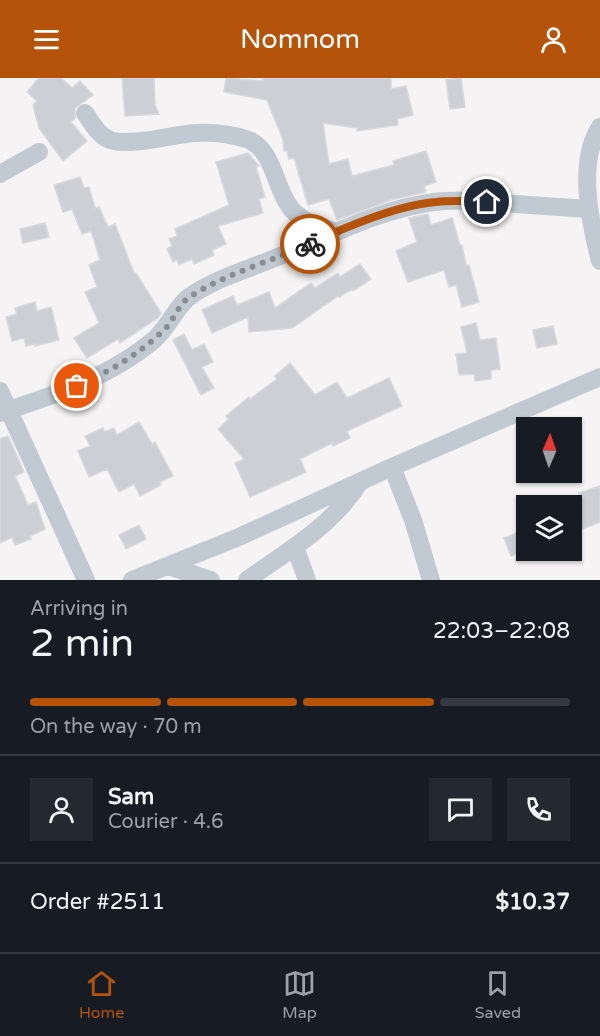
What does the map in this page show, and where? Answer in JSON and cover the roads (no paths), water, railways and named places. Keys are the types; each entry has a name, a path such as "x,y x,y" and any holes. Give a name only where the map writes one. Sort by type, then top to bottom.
{"street":[{"path":"85,114 97,130 112,141 146,140 196,133 229,135 248,140 258,145 294,213 310,223 336,232"},
{"path":"600,127 593,138 589,164 588,209 600,261"},
{"path":"0,174 39,152"},
{"path":"4,411 50,397 97,377 154,339 168,326 178,309 189,297 213,284 389,212 435,202 487,202 588,209"},
{"path":"132,580 238,537 600,377"},
{"path":"0,390 4,411 86,580"},
{"path":"392,467 413,520 431,580"},
{"path":"248,580 326,524 361,481"},
{"path":"295,547 306,580"},
{"path":"168,566 211,580"}]}
